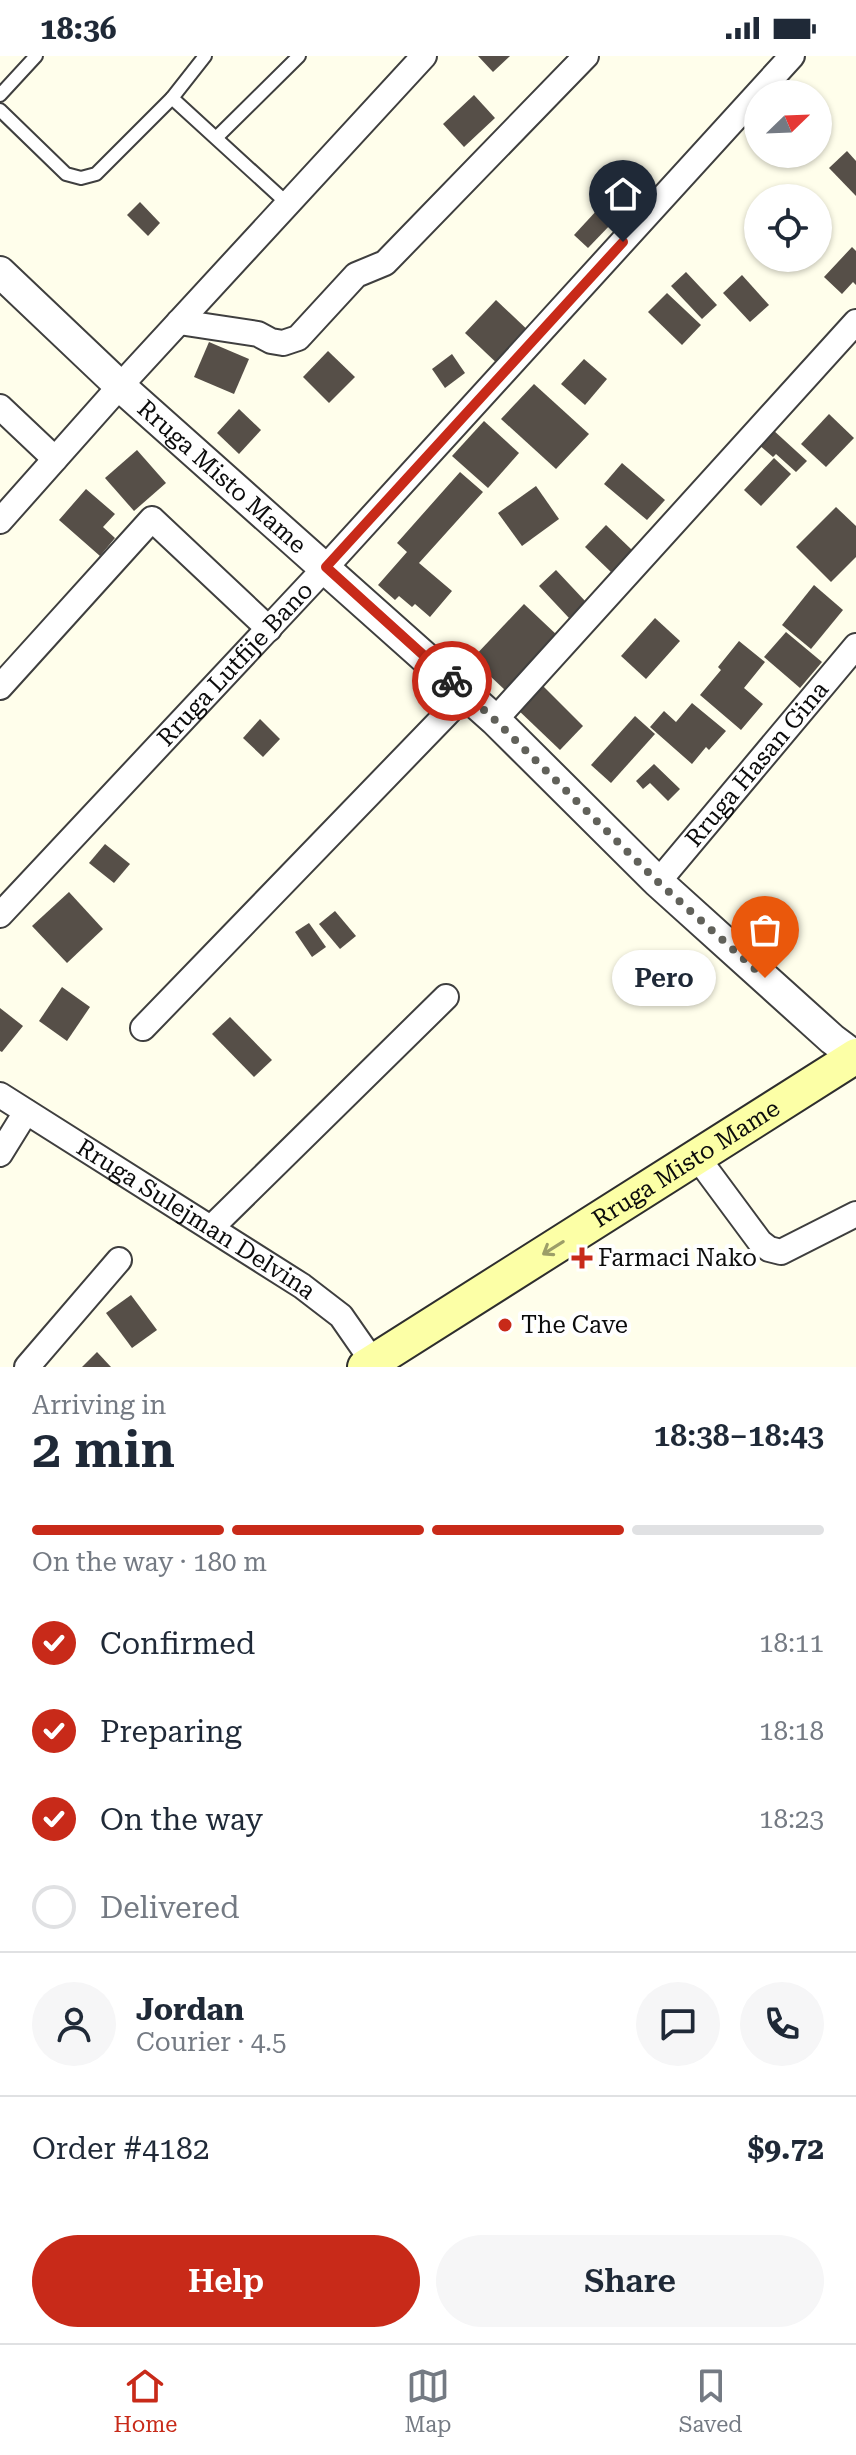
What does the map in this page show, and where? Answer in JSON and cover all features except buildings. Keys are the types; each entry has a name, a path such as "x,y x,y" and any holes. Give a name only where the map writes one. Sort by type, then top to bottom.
{"main road":[{"name":"Rruga Misto Mame","path":"369,1364 850,1059"}],"street":[{"path":"0,521 424,56"},
{"path":"179,322 258,334 283,343 298,338 356,275 385,263 586,56"},
{"name":"Rruga Lutfije Bano","path":"0,915 269,629 792,56"},
{"name":"Rruga Misto Mame","path":"0,272 120,386 495,720 658,882 850,1059"},
{"path":"495,720 856,322"},
{"path":"0,407 55,459"},
{"path":"0,687 152,519 269,629"},
{"name":"Rruga Hasan Gina","path":"658,882 856,646"},
{"path":"143,1028 466,694"},
{"path":"211,1228 446,997"},
{"name":"Rruga Sulejman Delvina","path":"0,1095 302,1286 341,1316 369,1364"},
{"path":"0,1154 26,1112"},
{"path":"697,1157 760,1242 769,1249 781,1252 856,1214"},
{"path":"27,1367 119,1260"}],"lane":[{"path":"0,95 36,56"},
{"path":"0,110 66,174 81,178 96,174 172,98 205,56"},
{"path":"217,137 299,56"},
{"path":"172,98 288,204"}],"way so far":[{"path":"452,681 658,882 765,978"}],"place":[{"name":"Pero","path":"765,978"},
{"name":"Farmaci Nako","path":"582,1258"},
{"name":"The Cave","path":"505,1325"}],"route":[{"path":"452,681 326,567 623,242"}]}
